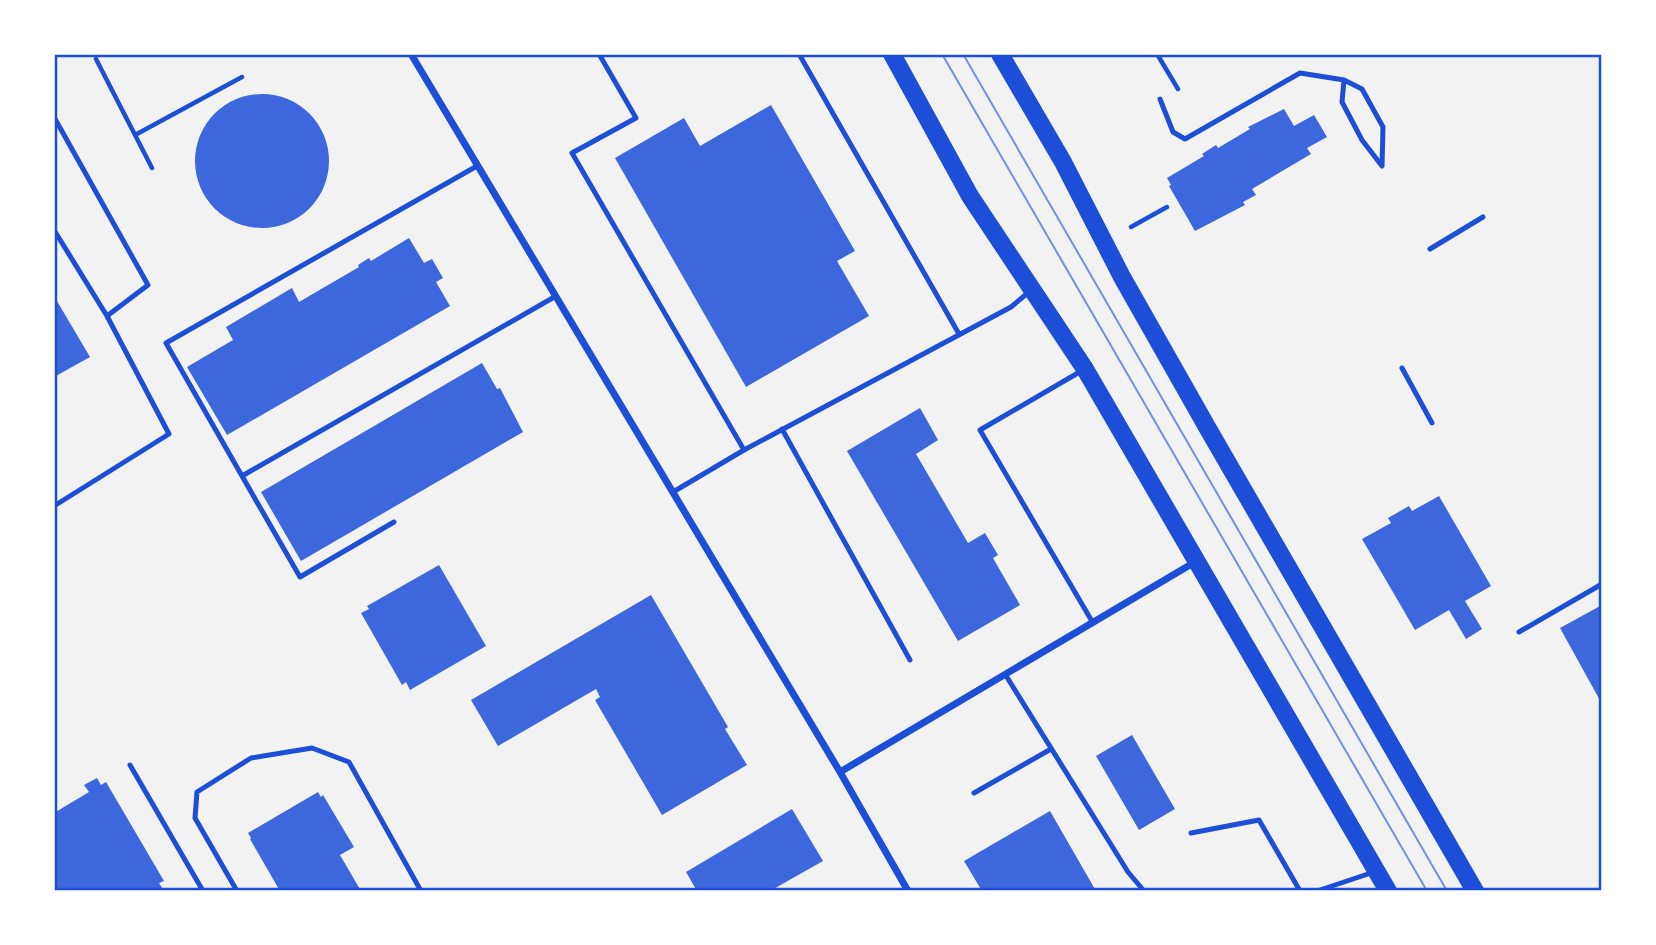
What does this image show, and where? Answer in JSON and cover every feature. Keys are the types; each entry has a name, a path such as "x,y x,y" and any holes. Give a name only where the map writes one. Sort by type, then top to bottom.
{"main road":[{"path":"892,54 970,196 1085,369 1388,891"},
{"path":"1000,54 1063,162 1122,277 1207,427 1475,891"}],"street":[{"path":"411,54 840,772 908,891"},
{"path":"840,772 1197,561"}],"lane":[{"path":"598,54 636,118 572,153 744,450"},
{"path":"799,54 959,334"},
{"path":"1160,99 1173,132 1185,139 1300,73 1345,80 1362,89 1383,127 1382,166 1362,140 1342,102 1345,80"},
{"path":"54,117 148,285 107,316"},
{"path":"394,522 300,577 166,343 477,166"},
{"path":"1430,249 1483,217"},
{"path":"54,230 107,316 169,434 54,506"},
{"path":"673,492 782,429 1011,307 1034,289"},
{"path":"242,475 556,296"},
{"path":"1402,368 1432,423"},
{"path":"1085,369 980,430 1093,623"},
{"path":"782,429 910,660"},
{"path":"1519,632 1602,584"},
{"path":"1005,674 1128,872 1144,891"},
{"path":"237,891 195,818 197,792 251,758 312,748 349,762 421,891"},
{"path":"974,793 1051,749"},
{"path":"130,765 203,891"},
{"path":"1191,833 1259,820 1300,891"},
{"path":"1317,891 1377,871"}],"path":[{"path":"1157,54 1178,89"},
{"path":"96,59 152,167"},
{"path":"135,135 242,77"},
{"path":"1131,227 1167,207"}],"building":[{"path":"262,94 288,99 309,114 324,135 329,161 324,187 309,208 288,223 262,228 236,223 215,208 200,187 195,161 200,135 215,114 236,99"},
{"path":"771,105 855,251 837,261 869,316 746,387 615,158 684,118 700,146"},
{"path":"1284,109 1294,126 1314,115 1327,137 1307,148 1311,154 1252,189 1256,195 1243,202 1245,205 1195,231 1167,178 1204,156 1202,154 1216,145 1218,148 1250,129 1248,127"},
{"path":"409,238 424,263 432,259 443,278 436,282 450,306 227,435 187,367 233,340 226,327 292,288 299,302 359,267 358,265 369,258 371,261"},
{"path":"54,296 90,357 54,377"},
{"path":"482,363 497,389 500,388 523,432 301,561 261,492"},
{"path":"920,408 938,440 916,454 968,543 985,533 998,555 993,558 1020,605 958,641 847,451"},
{"path":"1439,496 1491,586 1465,601 1482,629 1466,639 1449,610 1415,630 1362,539 1391,523 1388,518 1409,506 1412,511"},
{"path":"439,565 486,646 410,690 406,682 402,685 361,613 369,609 367,606"},
{"path":"651,595 728,727 725,729 747,765 662,815 595,700 600,697 596,689 498,746 471,700"},
{"path":"1602,605 1602,704 1560,628"},
{"path":"1132,735 1175,809 1139,830 1096,756"},
{"path":"97,778 101,785 106,782 164,881 159,883 164,891 54,891 54,813 89,792 84,785"},
{"path":"318,792 321,797 323,795 354,847 340,855 361,891 280,891 250,839 248,833"},
{"path":"792,809 823,861 770,891 697,891 686,872"},
{"path":"1050,811 1096,891 982,891 964,861"}],"tram line":[{"path":"942,54 1427,891"},
{"path":"963,54 1447,891"}]}
